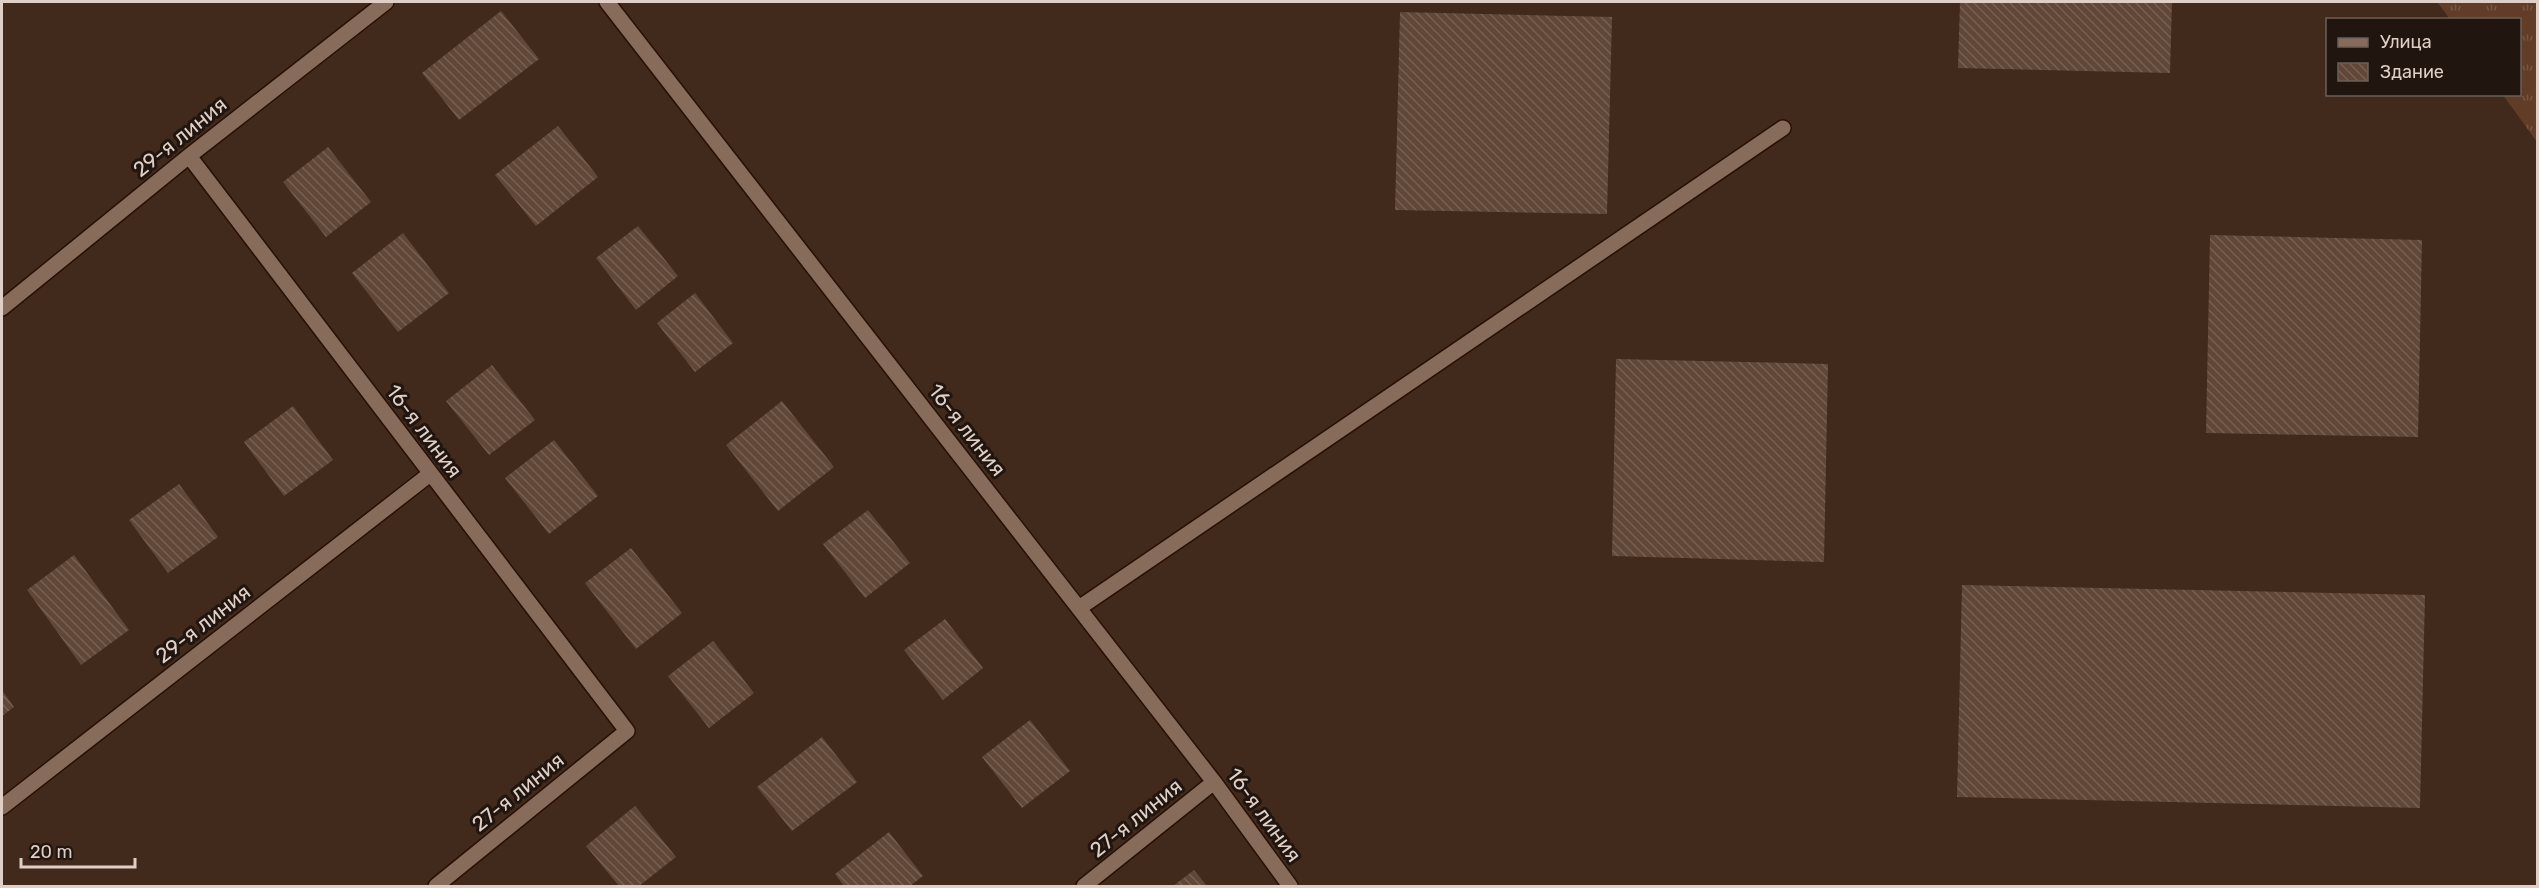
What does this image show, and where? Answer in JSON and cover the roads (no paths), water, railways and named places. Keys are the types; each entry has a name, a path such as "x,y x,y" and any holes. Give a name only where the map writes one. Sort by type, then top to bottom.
{"street":[{"name":"29-я линия","path":"2,308 189,156 386,2"},
{"name":"16-я линия","path":"607,2 1214,782 1290,886"},
{"path":"1079,608 1783,128"},
{"name":"16-я линия","path":"189,156 627,730"},
{"name":"29-я линия","path":"2,807 430,474"},
{"name":"27-я линия","path":"436,886 627,730"},
{"name":"27-я линия","path":"1084,886 1214,782"}]}
